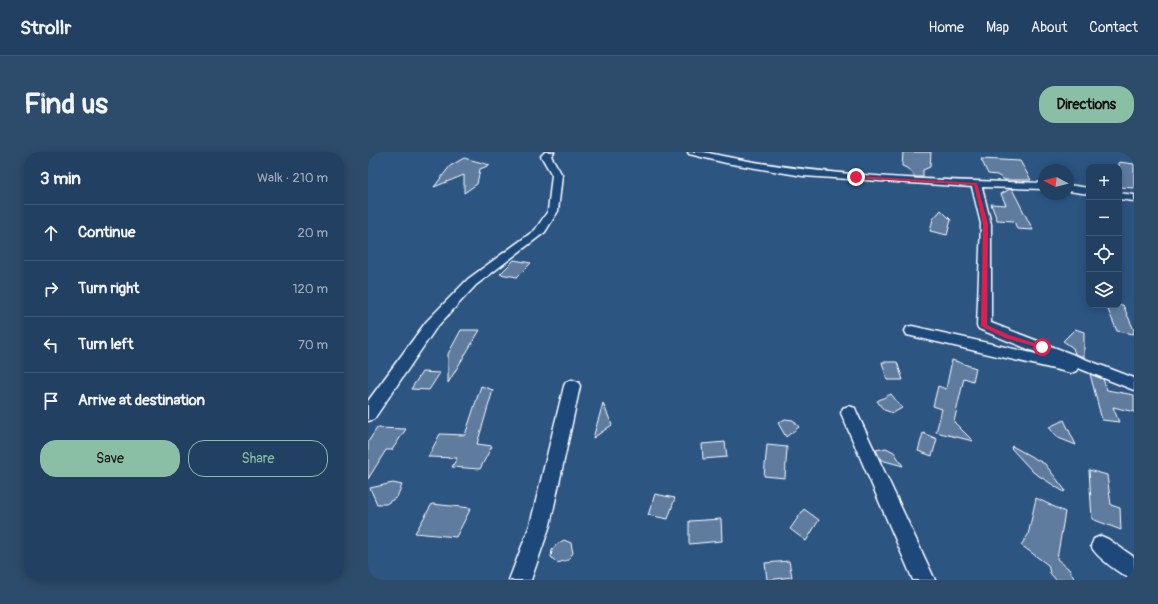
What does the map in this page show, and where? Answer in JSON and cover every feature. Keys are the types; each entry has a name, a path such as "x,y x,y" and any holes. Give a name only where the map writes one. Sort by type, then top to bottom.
{"street":[{"path":"368,414 431,325 472,282 539,232 553,211 557,175 546,156 550,152"},
{"path":"692,152 726,160 803,173 976,184 1038,186"},
{"path":"976,184 986,224 984,326 1007,336 1042,347 1110,376 1134,384"},
{"path":"1074,189 1086,191"},
{"path":"1122,196 1134,198"},
{"path":"912,331 1110,376"},
{"path":"520,580 540,525 572,386"},
{"path":"849,413 924,580"},
{"path":"1101,546 1134,570"}],"building":[{"path":"903,152 931,152 930,167 923,170 923,177 915,177 909,169 902,166"},
{"path":"464,158 490,165 480,169 477,184 464,193 464,175 434,187 450,166"},
{"path":"981,159 1020,161 1031,180 1005,180 997,175 988,174"},
{"path":"1119,162 1134,164 1134,188 1122,187 1122,164 1119,164"},
{"path":"1012,189 1033,230 1017,229 1014,221 997,220 991,204 1006,205 1001,194"},
{"path":"941,210 951,220 947,235 930,231 933,219"},
{"path":"514,260 531,263 517,277 500,274"},
{"path":"1123,305 1134,330 1134,334 1117,331 1107,308 1122,308"},
{"path":"1075,329 1084,332 1084,357 1075,354 1073,348 1063,341"},
{"path":"461,330 480,330 448,383 448,354"},
{"path":"952,360 976,368 973,381 964,378 954,422 973,441 936,432 942,409 933,406 938,386 946,389"},
{"path":"882,362 897,362 903,380 887,380"},
{"path":"422,372 440,373 429,390 411,389"},
{"path":"1090,374 1103,379 1107,390 1134,395 1134,412 1113,407 1119,422 1102,420"},
{"path":"481,386 493,390 477,444 492,446 480,469 452,467 457,458 428,457 440,434 465,435"},
{"path":"891,394 902,408 893,413 884,410 877,401"},
{"path":"603,403 612,425 593,438"},
{"path":"785,419 793,420 799,427 786,437 778,423"},
{"path":"1064,420 1076,445 1056,437 1049,427"},
{"path":"377,428 406,429 392,450 386,450 368,479 368,442"},
{"path":"923,433 937,439 932,456 918,451"},
{"path":"725,442 727,457 703,459 702,444"},
{"path":"767,445 787,447 785,478 764,476"},
{"path":"1012,446 1045,464 1065,490 1064,492 1033,472 1011,448"},
{"path":"886,448 894,452 903,466 881,460 876,450"},
{"path":"1089,470 1107,475 1111,505 1120,508 1121,530 1092,519"},
{"path":"393,483 402,485 397,497 386,504 377,504 370,488"},
{"path":"655,494 675,498 668,519 648,515"},
{"path":"1036,498 1065,512 1057,559 1069,569 1075,580 1056,580 1050,573 1048,565 1021,545 1028,535"},
{"path":"432,504 471,508 456,537 415,533"},
{"path":"804,509 819,520 806,541 790,529"},
{"path":"721,519 722,541 689,544 689,521"},
{"path":"564,540 571,543 573,553 568,560 557,563 551,557 552,550 557,544"},
{"path":"789,561 792,577 767,580 765,563"}],"route":[{"path":"856,177 976,184 986,224 984,326 1007,336 1042,347"}]}
